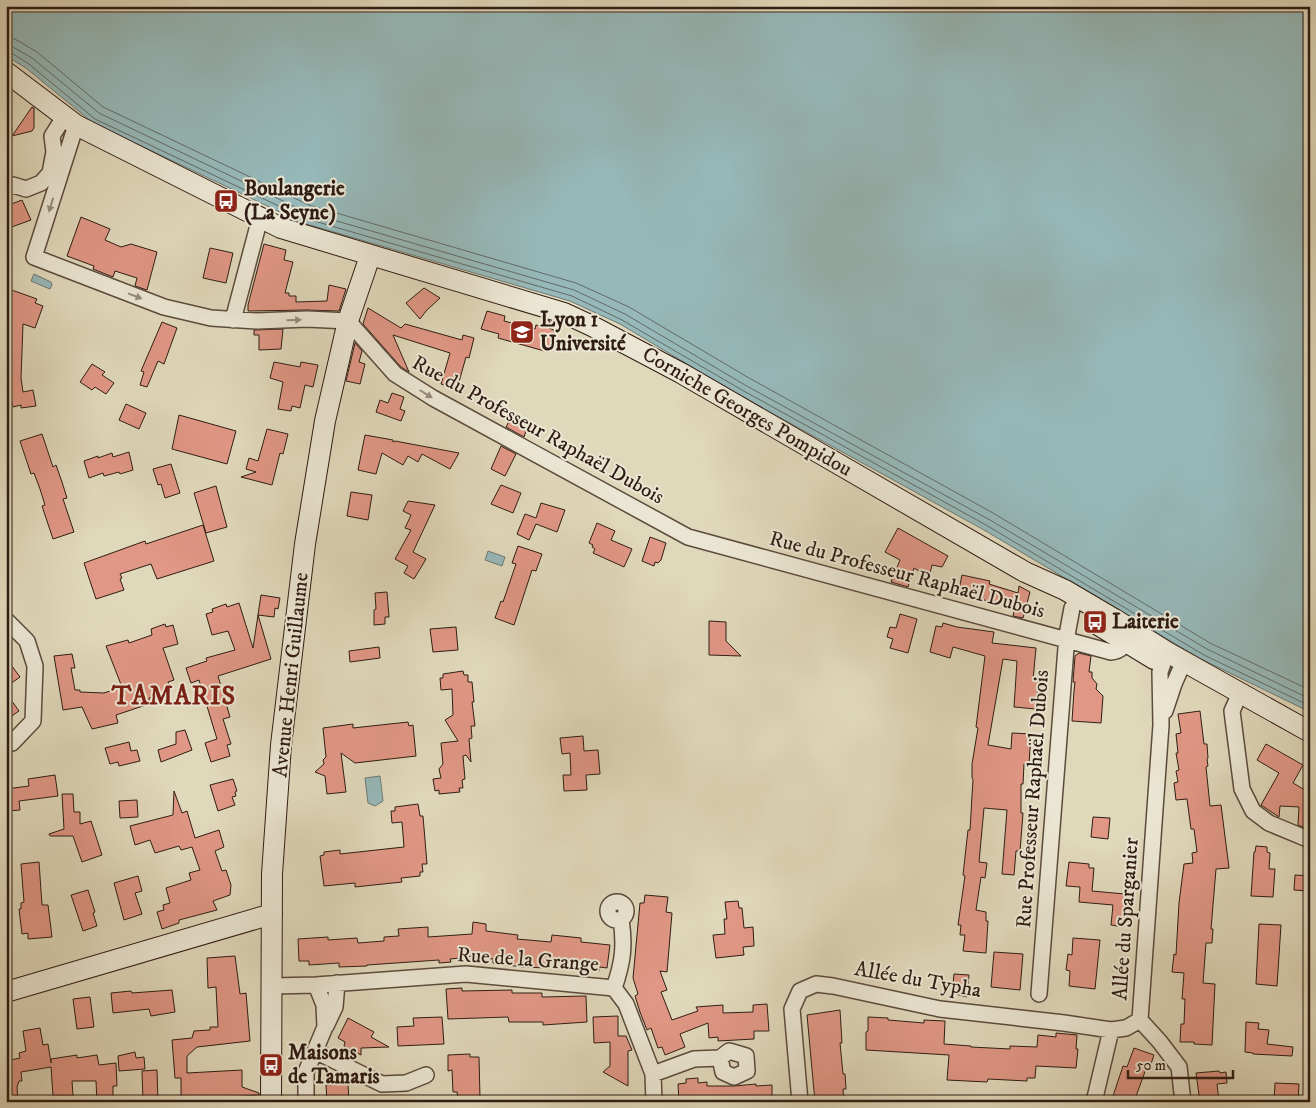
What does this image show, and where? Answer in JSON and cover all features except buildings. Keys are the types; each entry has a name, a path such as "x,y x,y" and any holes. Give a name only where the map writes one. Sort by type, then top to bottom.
{"main road":[{"name":"Corniche Georges Pompidou","path":"6,72 70,121 260,218 300,235 564,313 592,326 681,373 1025,572 1065,590 1130,637"},
{"name":"Avenue Henri Guillaume","path":"271,1102 272,874 281,745 305,544 325,421 348,321 370,256"},
{"name":"Corniche Georges Pompidou","path":"1025,572 1072,608 1130,637 1238,699 1310,746"},
{"name":"Corniche Georges Pompidou","path":"1238,699 1310,732"},
{"path":"6,992 272,914"}],"street":[{"path":"6,188 13,185 26,189 41,183 50,172 54,152 52,136 70,121"},
{"path":"70,121 34,257 164,307 212,318 234,320 348,321"},
{"path":"234,320 260,218"},
{"name":"Rue du Professeur Raphaël Dubois","path":"348,321 395,374 433,398 688,538 1111,652 1118,651 1130,637"},
{"name":"Rue Professeur Raphaël Dubois","path":"1039,994 1067,641 1072,608"},
{"path":"6,620 27,641 35,666 34,721 12,743 6,745"},
{"name":"Allée du Sparganier","path":"1173,662 1160,672 1161,725 1140,1020 1179,1067 1182,1102"},
{"path":"1238,699 1232,711 1242,789 1253,811 1269,823 1310,840"},
{"path":"614,988 621,968 624,939 621,919"},
{"name":"Rue de la Grange","path":"272,986 316,985 466,974 614,988 626,1004 653,1074 654,1102"},
{"path":"306,1102 306,1072 335,1007 337,983"},
{"name":"Allée du Typha","path":"800,1102 792,1009 800,991 816,984 940,1009 1111,1030 1126,1028 1140,1020"},
{"path":"316,985 324,1004 325,1027"},
{"path":"1094,1102 1111,1030"},
{"path":"315,1050 382,1084 406,1083 426,1075"},
{"path":"653,1074 694,1059 720,1058"}],"water":[{"path":"6,6 1310,6 1310,712 1201,659 984,530 739,395 620,324 570,301 303,223 93,123 26,68 6,56"},
{"path":"34,274 51,282 50,289 31,281"},
{"path":"488,551 505,557 502,566 485,560"},
{"path":"380,776 383,801 375,806 368,803 365,778"}],"place":[{"name":"Boulangerie (La Seyne)","path":"226,201"},
{"name":"Lyon 1 Université","path":"522,332"},
{"name":"Laiterie","path":"1095,622"},
{"name":"Maisons de Tamaris","path":"271,1065"}],"district":[{"name":"TAMARIS","path":"174,696"}]}
